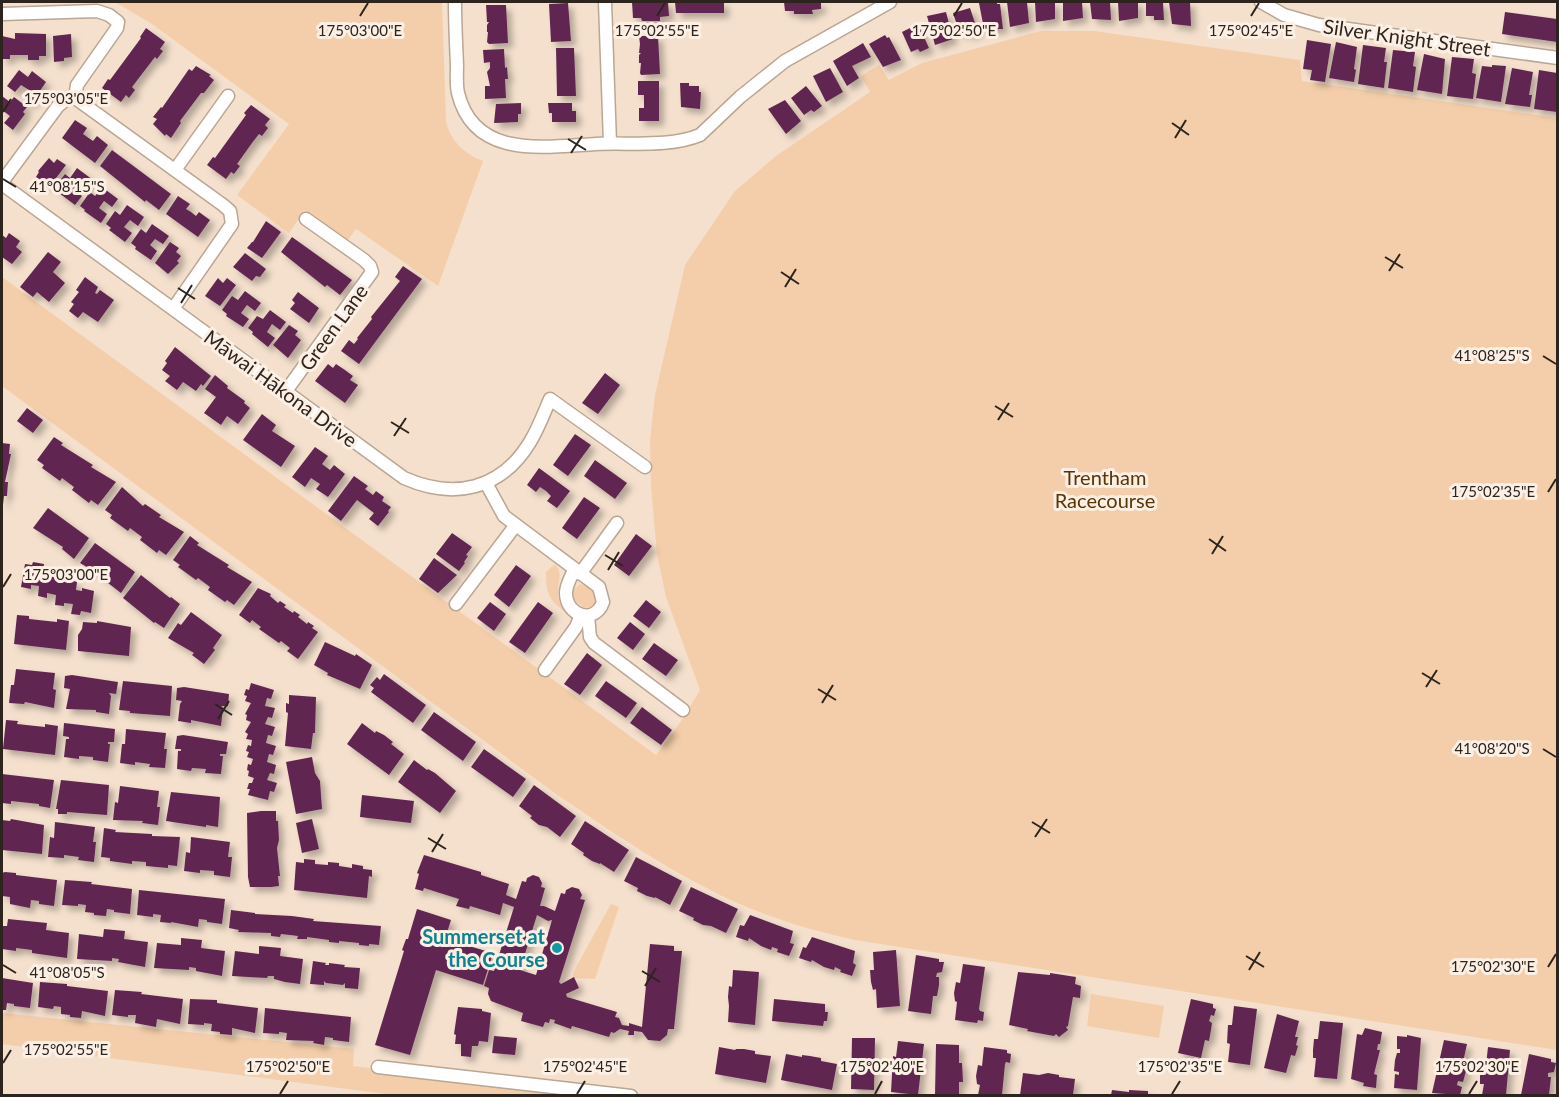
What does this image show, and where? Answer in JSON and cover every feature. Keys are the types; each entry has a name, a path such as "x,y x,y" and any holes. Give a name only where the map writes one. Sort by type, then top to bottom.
{"street":[{"path":"455,2 457,91 465,113 478,130 495,141 518,146 678,141 700,135 740,97 785,61 890,2"},
{"path":"605,2 610,143"},
{"name":"Silver Knight Street","path":"1261,2 1284,15 1319,25 1557,58"},
{"path":"2,14 97,11 109,15 118,22 117,28 77,85 75,98"},
{"path":"175,170 228,96"},
{"path":"2,183 58,106 68,98 75,98 175,170 230,211 232,224 173,309"},
{"name":"Māwai Hākona Drive","path":"2,183 404,478 418,484 447,490 486,483 504,471 531,441 550,399 645,467"},
{"name":"Green Lane","path":"286,391 372,272 364,260 306,219"},
{"path":"486,483 499,509 515,526 599,587 603,597 600,610 584,615 545,670"},
{"path":"617,523 569,581 566,595 571,609 584,615 594,643 683,710"},
{"path":"456,604 515,526"},
{"path":"378,1068 631,1095"}],"green space":[{"path":"115,2 442,2 446,122 455,141 470,154 483,161 438,286 356,229 347,241 305,210 289,233 237,195 289,124 152,24"},
{"name":"Trentham Racecourse","path":"1041,31 1094,31 1300,60 1302,81 1557,118 1557,1050 855,940 785,921 735,902 656,860 556,794 2,386 2,277 656,755 682,720 700,690 666,597 657,554 651,486 650,441 655,395 685,265 735,191 776,156 870,92 861,76 879,65 889,80 922,63"},
{"path":"555,564 560,575 559,599 567,613 552,600 548,591 546,572"},
{"path":"580,584 595,592 596,599 592,607 583,607 573,599 572,591"},
{"path":"611,904 619,907 595,979 572,978 576,967"},
{"path":"1091,994 1164,1006 1159,1038 1087,1026"},
{"path":"2,1013 354,1049 353,1066 600,1095 393,1095 2,1044"}],"building":[{"path":"632,2 668,2 669,16 660,17 660,21 642,21 641,18 633,18"},
{"path":"675,2 724,2 724,13 676,13"},
{"path":"784,2 821,2 821,9 812,10 813,14 794,14 794,11 785,11"},
{"path":"997,2 1000,4 1003,29 984,29 979,3"},
{"path":"1007,2 1027,2 1029,23 1010,27"},
{"path":"1035,2 1055,2 1055,19 1036,22"},
{"path":"1063,2 1082,2 1083,18 1063,21"},
{"path":"1090,2 1110,2 1111,20 1092,19"},
{"path":"1118,2 1138,2 1138,18 1119,21"},
{"path":"1146,2 1163,2 1164,20 1154,20 1154,16 1146,16"},
{"path":"1169,2 1190,2 1191,26 1172,24"},
{"path":"568,3 571,41 551,42 549,4"},
{"path":"486,5 506,5 508,43 489,44 487,42 489,22 487,22"},
{"path":"970,8 978,32 968,35 967,31 960,34 953,13"},
{"path":"946,12 953,39 935,45 927,16"},
{"path":"1505,12 1557,19 1557,42 1502,34"},
{"path":"918,24 929,48 920,52 918,49 911,52 902,32"},
{"path":"146,28 165,42 160,49 163,51 157,59 155,57 132,87 135,90 129,98 126,95 121,102 102,88 141,38"},
{"path":"15,33 46,34 46,56 39,56 39,60 28,60 28,55 10,55 10,59 2,59 2,36 15,39"},
{"path":"71,34 72,57 54,62 53,36"},
{"path":"885,35 889,37 901,60 883,67 869,44"},
{"path":"639,36 658,36 660,74 641,75"},
{"path":"1307,40 1331,44 1325,82 1310,80 1312,70 1303,69"},
{"path":"1336,42 1357,47 1354,82 1329,78"},
{"path":"863,43 871,57 852,66 859,78 847,86 833,61"},
{"path":"1363,45 1386,48 1384,88 1358,84"},
{"path":"556,48 574,48 576,96 557,96"},
{"path":"504,49 508,79 505,79 506,98 485,99 485,86 490,86 487,72 490,62 484,63 483,50"},
{"path":"1393,50 1415,52 1413,92 1388,88"},
{"path":"1424,54 1445,59 1442,94 1417,90"},
{"path":"1452,57 1474,59 1472,73 1476,74 1473,99 1447,96"},
{"path":"1492,65 1506,66 1501,102 1476,98 1482,66 1492,67"},
{"path":"196,66 211,75 209,76 214,80 180,121 181,123 171,138 166,134 165,136 153,124 157,119 153,117 189,69 192,71"},
{"path":"830,68 843,92 826,102 813,76"},
{"path":"1512,68 1533,72 1529,95 1532,95 1530,107 1505,104"},
{"path":"19,70 28,77 32,71 46,82 31,104 23,98 29,90 21,85 15,92 7,86"},
{"path":"1539,70 1557,73 1557,112 1534,109"},
{"path":"638,81 659,81 659,121 639,121 639,108 644,108 644,95 638,95"},
{"path":"680,83 699,86 700,109 681,107"},
{"path":"806,86 822,106 804,115 791,98"},
{"path":"2,96 10,102 14,97 27,107 23,112 25,114 13,130 4,123 10,116 2,110"},
{"path":"785,100 801,121 786,134 768,109"},
{"path":"521,103 518,122 494,123 496,104"},
{"path":"548,103 572,103 572,111 576,111 576,122 552,122 552,113 549,113"},
{"path":"251,105 270,119 265,125 268,128 262,136 259,134 237,164 240,166 226,179 207,165 213,157 215,158"},
{"path":"75,120 87,128 83,134 93,141 97,136 108,145 95,163 62,138"},
{"path":"112,150 171,194 159,210 146,200 145,202 100,166"},
{"path":"49,158 54,163 57,159 66,165 50,186 36,177"},
{"path":"77,168 93,180 87,189 79,183 73,190 82,196 75,205 55,187 65,174 70,178"},
{"path":"102,187 118,199 112,207 104,201 99,208 107,214 101,223 80,206 90,192 95,196"},
{"path":"178,196 190,204 186,209 196,216 199,212 210,220 198,237 166,214"},
{"path":"127,205 144,217 138,226 130,220 124,227 132,233 125,242 109,230 111,228 106,224 115,211 120,215"},
{"path":"266,221 281,232 262,258 247,248"},
{"path":"152,224 169,236 163,244 155,239 150,245 157,251 151,260 135,249 136,247 131,243 141,229 146,233"},
{"path":"9,233 20,241 16,247 22,252 12,264 2,257 2,235 6,238"},
{"path":"292,237 352,280 340,295 327,285 325,287 281,252"},
{"path":"170,242 179,248 176,252 181,256 177,261 179,263 168,274 155,263"},
{"path":"48,252 61,262 53,272 65,283 49,302 37,292 33,297 20,287"},
{"path":"245,253 266,269 260,277 256,276 252,281 233,267"},
{"path":"403,266 422,279 359,364 341,351 349,340 354,344 358,339 372,319 371,317 400,281 395,277"},
{"path":"85,277 98,287 95,293 97,294 100,290 114,300 98,322 83,312 78,318 69,311 74,304 71,302 79,292 76,290"},
{"path":"218,278 223,283 227,278 236,285 220,306 205,296"},
{"path":"245,291 261,303 255,311 247,305 241,313 249,319 243,327 226,316 227,314 222,310 232,296 238,300"},
{"path":"298,292 319,308 309,323 290,309 295,303 292,300"},
{"path":"270,310 286,322 280,330 272,324 267,332 275,338 268,347 248,328 257,316 263,319"},
{"path":"289,325 298,331 295,335 301,340 288,358 273,345"},
{"path":"175,347 211,376 196,391 183,382 177,390 165,381 170,376 162,370 167,363 165,361"},
{"path":"328,364 333,368 336,364 345,370 353,376 350,380 358,385 345,403 315,381"},
{"path":"605,373 620,385 598,414 582,403"},
{"path":"215,375 250,408 238,424 227,416 221,425 204,413 216,397 205,389"},
{"path":"27,408 43,420 33,433 17,421"},
{"path":"262,414 276,425 272,431 295,446 281,467 243,440"},
{"path":"575,434 591,445 568,476 553,465"},
{"path":"54,437 63,443 61,445 93,465 91,467 116,482 98,505 91,500 89,503 72,490 74,487 62,478 60,481 42,468 44,465 37,460"},
{"path":"2,443 10,444 9,454 11,454 5,482 8,482 7,496 4,496 3,505 2,505"},
{"path":"315,447 328,456 322,464 330,470 334,465 345,474 328,497 316,489 320,484 311,478 305,487 292,477"},
{"path":"595,460 627,483 615,499 584,476"},
{"path":"539,468 570,491 557,508 547,501 551,496 546,491 540,487 536,492 527,485"},
{"path":"354,476 368,486 365,489 373,495 376,491 384,497 382,501 391,507 378,526 369,519 374,513 357,500 341,521 328,511"},
{"path":"122,487 143,506 145,504 161,515 159,517 184,532 166,555 159,550 157,553 140,540 142,537 130,528 128,531 110,518 112,515 105,510"},
{"path":"584,497 600,508 577,539 562,528"},
{"path":"48,508 89,538 74,559 62,549 63,547 33,528"},
{"path":"452,533 472,547 459,571 436,554"},
{"path":"636,534 652,546 629,576 614,565"},
{"path":"190,536 199,543 197,545 252,582 234,605 227,600 225,602 208,590 210,587 178,567 180,565 173,560"},
{"path":"95,543 135,572 121,593 108,583 110,581 80,563"},
{"path":"434,558 457,575 438,593 419,579"},
{"path":"33,562 44,564 43,572 48,573 49,570 61,573 60,581 65,582 66,579 77,582 76,590 82,591 82,588 94,591 91,613 81,611 80,615 71,614 73,604 55,605 56,595 47,593 47,598 38,596 39,586 31,585 31,589 21,587 25,564 32,565"},
{"path":"516,565 531,576 509,607 494,595"},
{"path":"141,575 180,604 164,628 154,623 123,598"},
{"path":"258,588 271,594 270,596 278,603 280,601 286,605 284,607 293,613 294,611 300,615 298,617 314,626 312,628 318,632 298,659 287,651 290,648 281,641 279,643 259,629 261,627 252,620 250,623 239,615"},
{"path":"646,600 661,612 649,628 633,616"},
{"path":"490,602 506,614 494,631 477,618"},
{"path":"538,602 553,613 525,653 509,642"},
{"path":"191,612 222,635 213,648 215,650 204,664 192,655 194,653 168,638 178,623 181,625"},
{"path":"17,615 29,616 29,619 69,621 66,650 14,644"},
{"path":"97,621 131,627 129,656 78,651 78,635 83,622 97,623"},
{"path":"630,622 645,634 633,650 617,638"},
{"path":"325,642 355,656 356,654 372,665 360,689 327,675 328,673 314,665"},
{"path":"654,643 678,660 666,676 642,659"},
{"path":"587,653 602,665 580,695 564,684"},
{"path":"16,669 55,673 54,708 25,702 24,704 9,703"},
{"path":"384,674 426,705 413,723 371,692 374,688 370,685 377,677 380,680"},
{"path":"65,676 118,682 116,694 109,693 111,696 109,714 96,712 96,710 66,709 70,689 64,688"},
{"path":"123,681 172,686 170,716 119,710"},
{"path":"606,681 637,703 626,718 595,696"},
{"path":"251,683 274,690 271,699 267,698 265,706 275,708 272,718 268,717 265,724 275,727 272,736 268,735 266,743 276,746 273,755 269,754 267,762 276,765 274,774 270,773 267,780 277,783 274,792 270,791 268,800 248,795 250,789 247,789 254,778 248,776 248,764 251,765 253,759 247,757 249,752 246,751 248,745 251,746 252,740 246,739 248,734 245,732 251,722 246,720 247,715 245,714 251,703 245,701 247,696 244,695"},
{"path":"177,688 229,694 228,706 221,706 223,708 221,726 191,720 191,723 178,721 182,701 176,700"},
{"path":"289,695 316,697 315,733 313,733 311,749 285,746 288,713 286,703 289,704"},
{"path":"642,707 672,730 661,745 630,723"},
{"path":"434,712 476,742 463,761 421,730"},
{"path":"6,720 18,721 17,724 58,726 55,755 3,749"},
{"path":"64,723 115,729 114,742 108,742 110,744 108,762 93,760 93,757 79,756 79,759 64,757 66,739 69,737 63,736"},
{"path":"362,723 375,733 376,731 384,735 404,754 389,775 347,744"},
{"path":"126,729 166,733 165,768 149,767 150,764 135,762 135,765 120,763"},
{"path":"177,736 228,742 226,754 220,754 223,756 221,774 205,773 206,769 192,768 191,771 177,769 178,751 181,749 175,749"},
{"path":"484,749 526,779 513,797 471,767"},
{"path":"312,757 315,773 320,781 322,809 296,814 286,762"},
{"path":"414,760 435,773 456,791 440,813 398,782"},
{"path":"2,774 54,780 50,808 39,806 39,804 11,801 11,804 2,803"},
{"path":"61,780 109,785 107,815 67,812 67,814 58,814 58,809 56,809"},
{"path":"534,785 576,816 560,837 547,827 539,825 519,806"},
{"path":"120,786 159,791 158,825 142,823 143,821 113,820"},
{"path":"171,792 220,797 218,827 166,821"},
{"path":"362,795 414,801 411,823 360,817"},
{"path":"276,811 279,840 277,848 279,886 250,887 247,813"},
{"path":"11,819 44,825 42,854 2,850 2,820 10,821"},
{"path":"312,819 319,849 302,853 296,823"},
{"path":"585,821 629,850 614,872 592,861 571,844"},
{"path":"55,822 95,827 94,862 64,855 64,858 48,857 50,837 54,838"},
{"path":"104,828 116,830 115,832 180,837 177,866 168,865 168,868 146,866 146,862 132,861 132,864 110,861 110,858 101,857"},
{"path":"191,837 230,842 228,857 232,857 230,877 214,875 214,871 200,870 200,873 184,871 186,852 190,853"},
{"name":"Summerset at the Course","path":"424,855 481,872 481,875 509,884 506,895 516,899 522,881 526,882 527,878 533,875 539,877 541,887 545,888 540,906 555,911 561,893 565,894 566,890 572,887 579,889 582,895 580,899 585,900 559,982 561,984 574,977 579,988 566,994 567,997 617,1012 615,1017 619,1018 622,1025 629,1026 629,1023 642,1027 650,944 674,946 674,951 682,951 674,1029 668,1029 667,1035 660,1041 648,1040 642,1032 634,1031 634,1035 628,1035 629,1031 620,1029 614,1033 611,1032 609,1037 572,1026 571,1029 554,1023 555,1020 550,1019 549,1023 545,1022 543,1027 521,1021 523,1013 491,1001 488,994 489,988 484,986 489,970 494,971 514,907 503,903 500,915 470,906 469,909 456,906 459,899 424,888 423,891 415,889 419,874 417,873","holes":["537,915 548,921 552,920 536,975 520,970"]},
{"path":"636,857 682,881 670,905 637,891 638,888 624,881"},
{"path":"304,859 315,860 315,864 339,863 339,866 352,868 352,864 372,870 372,877 369,876 367,898 294,890 296,862 304,863"},
{"path":"2,873 57,880 54,906 39,904 39,901 31,900 30,908 10,904 10,897 2,896"},
{"path":"65,880 132,889 130,914 107,909 106,916 94,915 94,913 85,912 86,905 62,905"},
{"path":"691,887 738,909 726,933 703,925 679,911"},
{"path":"139,890 225,899 222,924 199,919 198,927 160,922 161,915 153,914 153,917 137,915"},
{"path":"417,909 451,920 445,939 493,953 483,985 436,970 410,1055 375,1045 404,951 402,950 408,939"},
{"path":"231,910 314,919 313,921 381,926 379,945 329,942 329,940 307,937 307,939 297,939 298,936 281,934 280,937 271,936 271,933 238,932 239,930 229,928"},
{"path":"750,915 793,931 790,943 794,944 789,956 777,952 778,949 772,947 771,950 761,946 749,938 748,941 736,937 740,925 744,926"},
{"path":"8,919 47,923 46,930 69,933 67,958 32,953 32,950 2,949 2,926 7,926"},
{"path":"104,929 125,931 124,939 148,942 145,967 118,962 119,959 112,958 112,961 77,959 79,934 103,937"},
{"path":"812,937 855,951 853,963 856,965 852,976 840,972 841,970 835,967 834,970 812,960 811,962 799,958 803,947 806,948"},
{"path":"181,938 202,940 201,948 225,951 222,976 196,971 196,968 189,967 189,970 154,968 157,943 181,945"},
{"path":"259,946 281,948 280,956 303,959 300,984 274,979 274,976 267,978 232,976 235,951 259,954"},
{"path":"896,950 900,1006 877,1008 876,989 873,990 870,970 874,970 873,952"},
{"path":"916,955 944,962 942,972 937,973 936,977 939,977 939,985 937,996 933,996 931,1014 908,1011"},
{"path":"313,961 326,963 325,965 329,963 360,968 358,989 345,988 345,983 343,985 324,981 324,985 310,984"},
{"path":"963,964 985,967 979,1009 984,1012 983,1021 978,1020 977,1023 955,1020 957,1002 954,993 956,982 960,983"},
{"path":"733,970 759,972 755,1025 728,1022 729,986 732,987"},
{"path":"1018,972 1076,977 1075,984 1081,986 1080,998 1073,997 1066,1027 1068,1030 1059,1037 1056,1034 1054,1036 1027,1031 1028,1029 1009,1025"},
{"path":"2,978 33,983 30,1008 7,1003 6,1010 2,1010"},
{"path":"40,982 108,991 105,1016 82,1011 81,1018 70,1017 70,1015 61,1014 61,1007 54,1006 53,1009 38,1007"},
{"path":"115,990 183,999 180,1024 157,1019 156,1027 135,1023 136,1015 128,1015 128,1017 112,1015"},
{"path":"190,999 217,1000 217,1003 258,1008 255,1033 232,1028 232,1035 220,1034 220,1032 211,1031 212,1024 188,1024"},
{"path":"774,999 825,1004 825,1012 828,1012 827,1021 824,1021 823,1026 772,1021"},
{"path":"1191,999 1213,1004 1213,1008 1216,1009 1209,1021 1212,1023 1209,1041 1205,1040 1201,1058 1178,1053"},
{"path":"1234,1006 1257,1009 1250,1065 1228,1062 1230,1044 1227,1043 1228,1025 1232,1025"},
{"path":"458,1007 482,1009 482,1011 491,1013 488,1042 479,1041 478,1046 472,1046 471,1057 461,1056 461,1044 455,1044 456,1035 454,1034"},
{"path":"265,1008 351,1017 349,1042 325,1037 324,1045 313,1043 314,1041 286,1040 287,1033 263,1033"},
{"path":"1277,1014 1299,1021 1295,1037 1298,1037 1296,1045 1298,1046 1295,1056 1291,1055 1286,1073 1264,1068"},
{"path":"1320,1021 1343,1023 1337,1079 1314,1077 1316,1058 1313,1058 1314,1039 1318,1039"},
{"path":"1365,1028 1382,1032 1374,1074 1377,1075 1376,1088 1363,1086 1364,1083 1351,1079 1357,1034 1362,1035"},
{"path":"1407,1035 1421,1038 1417,1090 1394,1088 1395,1074 1399,1075 1399,1072 1394,1071 1397,1053 1400,1053 1400,1049 1397,1049 1397,1036 1407,1037"},
{"path":"494,1036 517,1038 515,1055 492,1053"},
{"path":"852,1038 875,1038 874,1090 851,1089"},
{"path":"1444,1040 1467,1044 1463,1062 1466,1063 1464,1070 1466,1071 1463,1082 1458,1081 1457,1085 1462,1087 1460,1095 1432,1093"},
{"path":"898,1041 924,1044 918,1095 891,1092 893,1056 896,1057"},
{"path":"936,1044 959,1045 959,1063 962,1063 963,1082 959,1082 959,1095 935,1095"},
{"path":"719,1047 744,1049 755,1051 755,1054 771,1056 766,1083 715,1074"},
{"path":"984,1047 1007,1050 1007,1053 1011,1054 1010,1063 1005,1064 1002,1095 978,1095 980,1085 977,1084 976,1076 978,1065 982,1066"},
{"path":"1488,1047 1510,1050 1506,1095 1482,1095 1484,1084 1480,1084 1480,1076 1482,1065 1486,1065"},
{"path":"786,1054 821,1058 821,1061 837,1064 832,1090 781,1080"},
{"path":"1529,1054 1551,1059 1551,1062 1556,1063 1554,1072 1548,1073 1548,1077 1551,1077 1549,1095 1521,1095"},
{"path":"1023,1073 1039,1075 1048,1073 1075,1079 1073,1095 1020,1095"},
{"path":"1112,1090 1148,1091 1148,1095 1111,1095"}],"place":[{"name":"Summerset at the Course","path":"557,948"}]}
